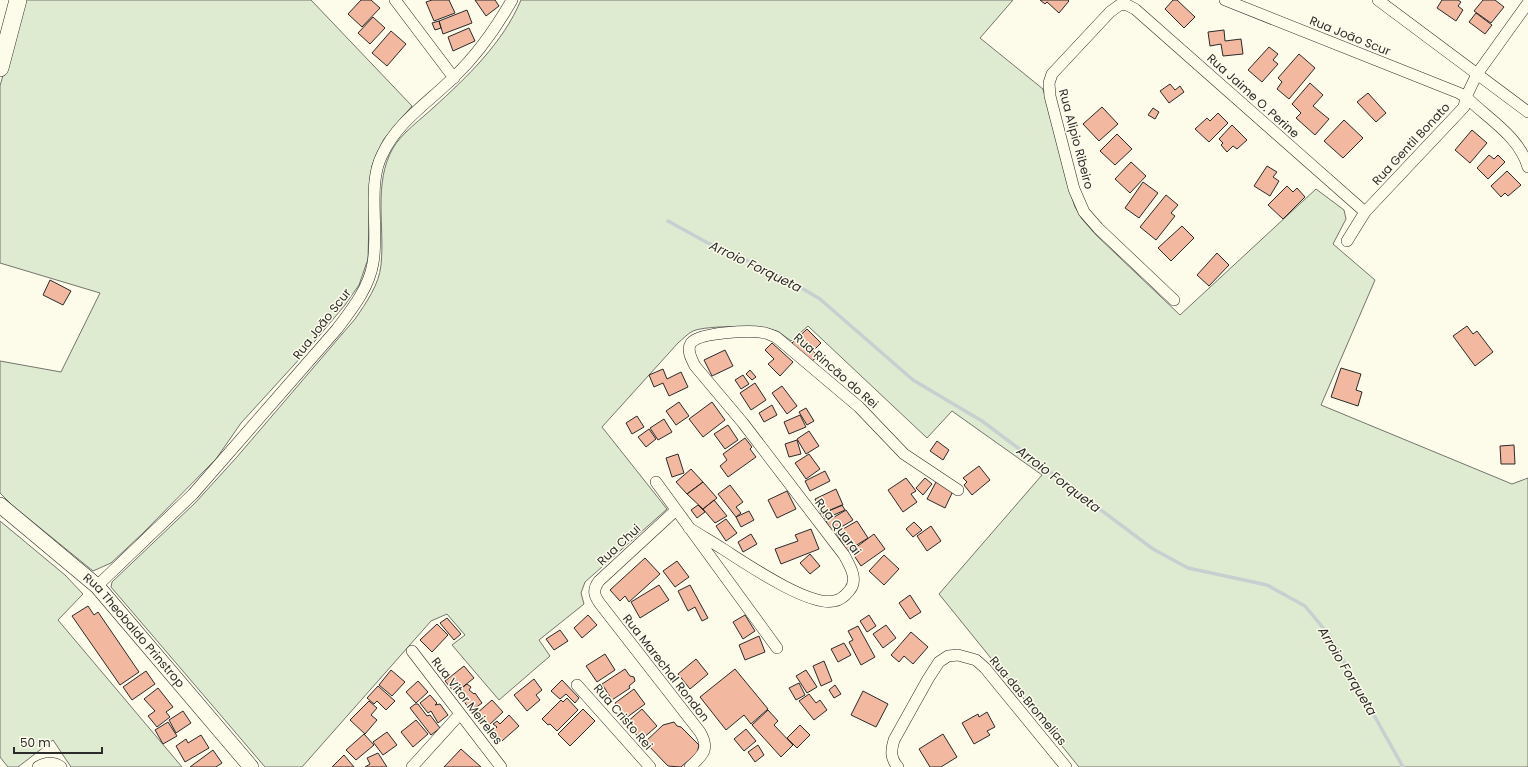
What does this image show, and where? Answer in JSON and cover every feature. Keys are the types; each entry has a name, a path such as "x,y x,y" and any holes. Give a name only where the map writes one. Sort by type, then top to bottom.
{"main road":[{"path":"0,28 7,0"},
{"path":"0,68 18,0"}],"street":[{"path":"395,0 454,78"},
{"name":"Rua João Scur","path":"97,586 193,494 337,329 350,312 361,296 369,280 373,263 375,182 377,167 382,154 402,125 454,78 478,52 512,0"},
{"name":"Rua João Scur","path":"1224,0 1466,97 1510,135 1525,157 1528,167"},
{"path":"1378,0 1528,112"},
{"name":"Rua Gentil Bonato","path":"1347,241 1364,212 1464,107 1466,97 1476,74 1528,3"},
{"name":"Rua Alipio Ribeiro","path":"1121,4 1110,12 1052,74 1049,83 1050,96 1074,189 1084,212 1098,228 1174,300"},
{"name":"Rua Jaime O. Perine","path":"1121,4 1128,5 1135,9 1364,212"},
{"name":"Rua Rincão do Rei","path":"690,357 690,344 696,339 708,335 738,332 764,333 776,337 859,407 904,454 958,490"},
{"name":"Rua Quarai","path":"689,528 793,591 822,602 834,601 843,598 851,588 854,578 851,567 844,555 743,423 695,366 690,357"},
{"path":"656,482 777,648"},
{"name":"Rua Theobaldo Prinstrop","path":"1,506 97,586 250,767"},
{"name":"Rua Chui","path":"601,605 594,593 595,586 676,510"},
{"name":"Rua Marechal Rondon","path":"601,605 704,739 705,748 702,756 690,767"},
{"name":"Rua Vitor Meireles","path":"412,651 501,767"},
{"name":"Rua das Bromelias","path":"896,765 891,755 894,740 928,679 939,662 948,656 958,655 976,660 985,668 1066,767"},
{"name":"Rua Cristo Rei","path":"577,685 650,767"},
{"path":"412,767 460,714"},
{"path":"38,767 46,763 54,763 61,767"}],"green space":[{"path":"24,0 311,0 412,106 384,139 372,166 370,180 368,259 359,285 345,305 304,354 241,423 216,459 142,534 111,563 93,571 12,505 0,493 0,361 61,372 100,293 0,263 0,86"},
{"path":"521,0 1013,0 980,38 1043,89 1069,189 1075,207 1082,219 1096,235 1180,315 1316,189 1344,210 1346,219 1333,244 1375,280 1321,405 1512,484 1528,478 1528,767 1079,767 939,594 1042,475 952,411 927,438 808,326 791,341 779,332 762,328 723,327 693,331 678,343 602,427 667,509 585,582 581,593 584,604 539,640 550,656 499,700 452,645 465,635 447,614 431,621 302,767 265,767 111,587 112,582 195,503 236,458 355,319 375,287 380,272 382,250 381,190 387,162 393,148 406,132 471,72 504,31"},
{"path":"0,521 65,575 83,594 58,620 182,767 71,767 53,740 18,767 8,767 0,757"}],"building":[{"path":"361,0 371,0 380,8 362,27 348,14"},
{"path":"432,0 449,0 455,13 434,21 426,2"},
{"path":"475,0 495,0 499,6 486,16"},
{"path":"1040,0 1069,1 1059,13 1047,2 1045,4"},
{"path":"1173,0 1177,0 1195,17 1184,28 1165,9"},
{"path":"1442,0 1458,0 1461,2 1458,6 1463,10 1456,21 1437,8"},
{"path":"1483,0 1495,0 1504,7 1491,23 1474,11"},
{"path":"467,10 472,23 443,34 439,21"},
{"path":"1476,13 1492,25 1485,34 1469,22"},
{"path":"373,17 385,28 370,44 358,33"},
{"path":"439,21 441,28 435,30 432,23"},
{"path":"469,28 475,41 453,51 448,37"},
{"path":"1224,30 1225,41 1241,39 1243,54 1223,56 1221,44 1210,46 1208,32"},
{"path":"391,31 406,44 387,66 372,53"},
{"path":"1269,47 1278,54 1273,60 1278,64 1262,82 1248,70"},
{"path":"1299,54 1315,68 1289,99 1277,89 1282,82 1278,78"},
{"path":"1310,83 1323,95 1313,106 1329,119 1315,135 1296,118 1301,113 1292,104"},
{"path":"1170,84 1175,90 1180,86 1184,92 1169,103 1160,91"},
{"path":"1368,93 1386,113 1376,122 1357,102"},
{"path":"1102,107 1118,124 1099,141 1083,124"},
{"path":"1153,108 1159,112 1155,119 1148,115"},
{"path":"1218,113 1228,123 1209,142 1195,129 1207,118 1210,121"},
{"path":"1344,120 1363,138 1343,158 1324,141"},
{"path":"1232,125 1247,140 1237,149 1233,146 1227,152 1221,145 1223,143 1219,139"},
{"path":"1472,130 1487,143 1470,163 1455,150"},
{"path":"1117,134 1132,149 1115,165 1100,151"},
{"path":"1489,155 1494,159 1498,155 1505,162 1488,179 1477,168"},
{"path":"1131,162 1146,176 1130,193 1115,179"},
{"path":"1267,166 1277,172 1273,177 1279,181 1270,196 1254,186"},
{"path":"1507,171 1521,185 1508,196 1505,193 1501,197 1491,186"},
{"path":"1143,182 1158,193 1139,218 1125,208"},
{"path":"1287,186 1293,192 1297,188 1305,197 1283,219 1268,205"},
{"path":"1166,195 1178,205 1171,213 1175,216 1156,240 1140,227"},
{"path":"1182,226 1194,238 1171,261 1158,248"},
{"path":"1217,253 1229,265 1209,286 1197,275"},
{"path":"50,280 71,291 63,305 43,295"},
{"path":"1467,326 1473,334 1477,331 1493,352 1475,366 1453,336"},
{"path":"807,329 821,343 813,351 818,356 811,362 792,343"},
{"path":"772,343 793,362 780,376 768,364 774,359 765,350"},
{"path":"725,350 733,366 712,376 704,360"},
{"path":"1341,368 1361,374 1356,390 1362,392 1358,406 1331,397"},
{"path":"663,369 667,379 681,372 688,387 669,396 663,383 654,387 649,375"},
{"path":"750,370 756,377 752,380 746,374"},
{"path":"743,375 749,384 741,389 735,380"},
{"path":"755,383 766,400 751,410 740,393"},
{"path":"782,386 797,406 787,414 772,393"},
{"path":"679,402 689,416 676,425 666,411"},
{"path":"712,402 725,420 703,437 689,419"},
{"path":"772,405 777,415 764,422 759,413"},
{"path":"806,408 814,421 807,425 799,412"},
{"path":"800,415 806,427 789,434 784,422"},
{"path":"637,416 644,427 632,434 626,423"},
{"path":"664,419 672,432 658,440 650,428"},
{"path":"728,425 738,440 725,449 714,434"},
{"path":"649,429 656,439 646,447 638,437"},
{"path":"809,431 819,446 806,454 797,439"},
{"path":"745,438 752,447 750,449 756,457 728,477 720,466 727,460 723,454"},
{"path":"797,440 801,454 789,457 785,444"},
{"path":"937,441 949,450 943,460 930,451"},
{"path":"1514,445 1515,464 1501,464 1500,446"},
{"path":"678,454 684,473 672,477 666,458"},
{"path":"809,454 820,469 806,479 795,463"},
{"path":"979,466 990,480 972,495 964,485 967,482 963,478"},
{"path":"691,469 703,482 687,494 676,482"},
{"path":"825,471 830,481 810,491 805,481"},
{"path":"906,478 916,491 911,494 917,502 903,512 888,490"},
{"path":"925,478 932,484 923,495 916,488"},
{"path":"703,482 717,498 703,509 687,494"},
{"path":"936,482 953,491 945,508 927,499"},
{"path":"730,485 743,502 736,507 741,513 736,517 718,494"},
{"path":"836,489 843,505 821,514 815,499"},
{"path":"787,491 796,509 777,518 768,500"},
{"path":"714,500 727,516 715,523 703,509"},
{"path":"698,505 705,512 697,518 691,510"},
{"path":"842,505 845,510 825,519 823,513"},
{"path":"846,510 853,520 833,532 826,522"},
{"path":"749,511 754,520 741,527 736,517"},
{"path":"726,519 737,533 726,541 716,526"},
{"path":"857,521 868,538 847,551 836,533"},
{"path":"914,522 922,530 913,537 906,529"},
{"path":"931,526 941,541 927,551 917,536"},
{"path":"811,529 819,549 781,564 775,549 798,541 795,535"},
{"path":"751,534 757,544 743,552 738,542"},
{"path":"874,534 885,549 861,566 851,551"},
{"path":"810,554 820,566 810,574 800,563"},
{"path":"884,555 899,569 884,585 869,571"},
{"path":"645,558 660,574 629,602 625,596 620,601 610,590"},
{"path":"677,561 689,577 675,587 663,571"},
{"path":"659,585 669,600 640,618 631,602"},
{"path":"690,585 708,618 702,621 695,607 688,611 678,591"},
{"path":"910,595 921,612 910,619 899,603"},
{"path":"88,606 94,615 98,612 139,672 120,685 72,616"},
{"path":"588,615 597,625 582,638 574,628"},
{"path":"745,615 755,631 743,639 733,622"},
{"path":"869,615 876,626 867,632 860,621"},
{"path":"447,618 461,634 454,640 440,623"},
{"path":"437,624 448,635 432,652 420,640"},
{"path":"886,625 896,638 883,648 873,634"},
{"path":"858,626 875,657 861,665 849,642 853,640 848,631"},
{"path":"560,630 568,641 554,650 546,639"},
{"path":"911,632 928,647 913,664 904,656 899,662 891,655"},
{"path":"759,636 765,652 745,660 739,645"},
{"path":"844,643 851,655 838,662 831,649"},
{"path":"605,654 615,670 597,682 586,666"},
{"path":"696,659 708,674 690,689 678,674"},
{"path":"824,661 832,681 821,686 813,666"},
{"path":"464,666 474,678 455,693 445,681"},
{"path":"625,669 630,676 634,677 635,681 629,686 630,688 612,700 602,684"},
{"path":"735,669 768,709 751,724 744,715 726,730 700,697"},
{"path":"391,670 405,682 392,696 379,685"},
{"path":"806,670 817,687 807,693 796,676"},
{"path":"146,671 155,684 132,700 123,687"},
{"path":"534,679 542,690 536,695 540,700 527,711 514,695"},
{"path":"562,680 579,698 575,703 566,694 560,699 551,691"},
{"path":"418,681 428,692 416,703 406,692"},
{"path":"799,683 805,695 796,700 789,688"},
{"path":"467,684 471,687 469,690 474,694 475,693 482,703 471,711 457,692"},
{"path":"835,685 841,694 834,698 829,690"},
{"path":"378,686 395,701 386,710 377,701 374,704 367,698"},
{"path":"158,688 173,707 166,712 170,717 157,727 148,716 155,711 144,699"},
{"path":"634,689 645,704 626,718 615,703"},
{"path":"863,691 888,704 876,727 851,715"},
{"path":"809,694 816,703 820,700 827,710 814,720 799,701"},
{"path":"430,695 437,703 435,705 440,704 448,715 438,723 431,711 428,713 420,703"},
{"path":"567,698 578,710 557,731 542,719 561,700 563,702"},
{"path":"492,700 503,712 488,726 476,714"},
{"path":"369,701 377,708 371,715 377,720 365,734 350,720"},
{"path":"415,704 418,704 427,716 430,715 440,728 431,735 410,708"},
{"path":"583,709 595,721 570,746 558,734"},
{"path":"642,709 657,726 641,740 626,723"},
{"path":"768,710 778,721 774,725 793,745 781,757 752,725"},
{"path":"183,711 191,723 176,733 169,720"},
{"path":"987,712 995,727 987,731 990,735 974,744 962,723 978,714 979,717"},
{"path":"509,715 519,726 502,741 493,731 497,727 493,724 497,721 500,724"},
{"path":"416,720 428,734 413,747 401,732"},
{"path":"168,722 177,736 163,744 155,730"},
{"path":"674,722 699,745 697,753 681,767 668,766 645,742 663,725"},
{"path":"800,725 810,735 797,748 787,738"},
{"path":"746,729 756,741 744,751 734,739"},
{"path":"387,732 397,745 383,755 373,742"},
{"path":"364,734 374,745 356,760 346,750"},
{"path":"943,734 957,757 941,767 930,767 919,749"},
{"path":"201,735 209,748 185,762 176,746 186,739 188,743"},
{"path":"758,745 764,755 755,762 748,752"},
{"path":"461,749 481,767 444,767"},
{"path":"213,750 222,763 216,767 190,767"},
{"path":"378,753 387,767 365,767 370,764 367,758"},
{"path":"344,755 354,767 332,767"}],"waterway":[{"name":"Arroio Forqueta","path":"668,221 706,242 783,277 820,299 913,380 982,421 1153,549 1188,568 1267,585 1305,606 1329,635 1403,767"}]}
